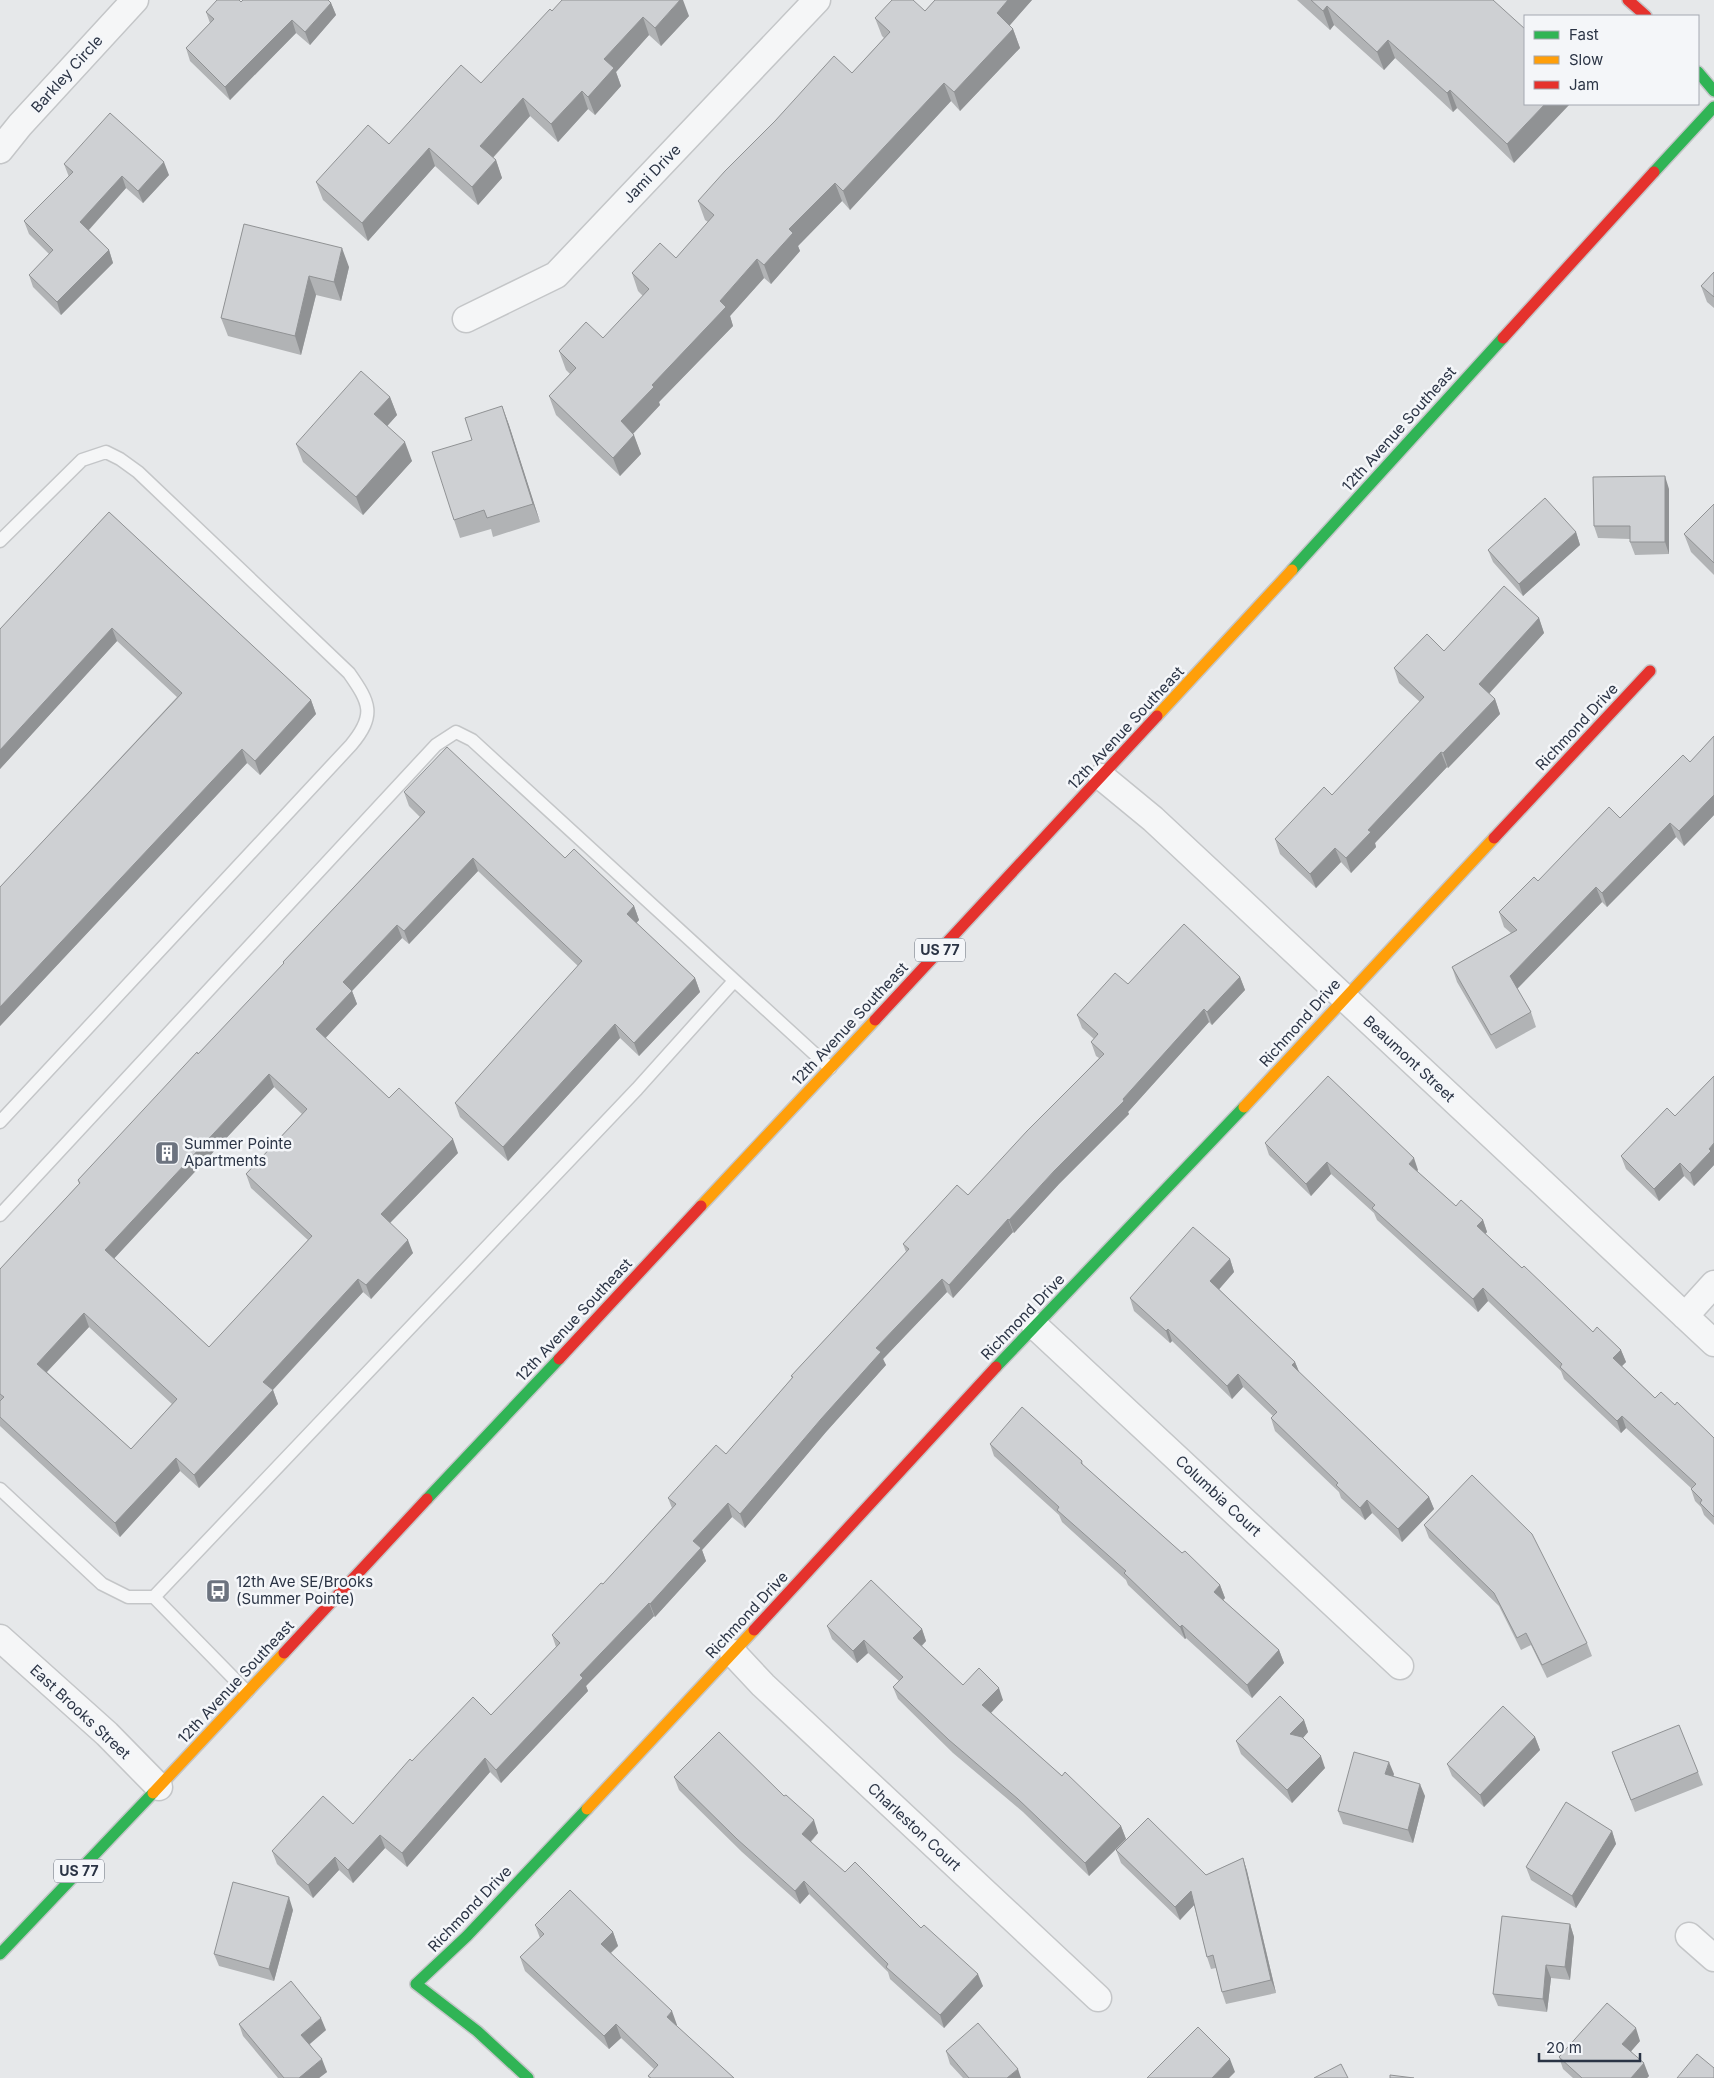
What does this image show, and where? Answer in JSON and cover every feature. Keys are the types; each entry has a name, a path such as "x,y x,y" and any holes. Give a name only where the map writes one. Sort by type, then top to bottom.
{"main road":[{"path":"1628,0 1645,15"},
{"path":"1699,73 1714,91"},
{"name":"12th Avenue Southeast","path":"0,1954 159,1787 1102,777 1714,107"},
{"name":"Richmond Drive","path":"528,2078 477,2031 416,1984 467,1936 733,1653 1035,1326 1304,1044 1344,998 1650,671"}],"street":[{"name":"Barkley Circle","path":"0,150 20,125 135,0"},
{"name":"Jami Drive","path":"466,319 556,274 817,0"},
{"name":"Beaumont Street","path":"1102,777 1153,819 1714,1343"},
{"path":"1685,1316 1714,1284"},
{"name":"Columbia Court","path":"1035,1326 1400,1666"},
{"name":"East Brooks Street","path":"0,1638 106,1734 159,1787"},
{"name":"Charleston Court","path":"733,1653 763,1685 1098,1998"},
{"path":"1689,1936 1714,1958"}],"lane":[{"path":"0,541 82,460 106,452 138,472 349,673 365,696 368,714 363,731 351,745 0,1122"},
{"path":"0,1216 436,745 456,732 472,740 830,1068"},
{"path":"154,1597 630,1096 734,981"},
{"path":"0,1489 102,1584 128,1597 154,1597 247,1692"}],"building":[{"path":"217,0 239,0 241,2 243,0 328,0 331,3 305,32 292,20 225,87 186,48 214,19 206,12"},
{"path":"562,0 680,0 655,28 643,17 604,59 614,68 588,97 582,91 551,124 523,98 480,146 496,160 472,187 429,148 362,223 316,182 368,125 389,144 461,65 481,83 550,9 552,11"},
{"path":"892,0 913,0 925,11 935,0 1008,0 997,13 1013,29 954,92 944,83 843,191 835,183 789,229 793,233 764,265 757,259 720,301 726,307 652,385 654,387 621,421 634,435 613,458 549,396 576,368 559,351 586,322 603,338 649,289 632,273 660,243 676,258 714,215 698,201 834,56 852,73 890,32 875,18"},
{"path":"1311,0 1493,0 1524,28 1524,105 1544,105 1507,144 1450,90 1447,93 1388,40 1377,52 1327,6 1323,11"},
{"path":"110,113 164,162 138,191 122,176 80,222 109,250 57,302 29,275 53,250 24,221 73,172 64,164"},
{"path":"244,224 342,248 334,282 309,276 295,336 221,318"},
{"path":"1714,272 1714,297 1701,286"},
{"path":"361,371 390,397 374,414 405,442 356,497 296,444"},
{"path":"502,406 533,504 487,518 484,510 454,520 432,452 472,440 465,418"},
{"path":"1665,476 1665,542 1630,542 1630,526 1594,526 1593,477"},
{"path":"1545,498 1576,532 1519,584 1488,550"},
{"path":"1714,504 1714,563 1684,534"},
{"path":"109,512 311,700 255,761 242,749 0,1007 0,887 182,693 112,628 0,750 0,629"},
{"path":"1504,586 1539,618 1479,684 1495,699 1443,753 1441,752 1368,830 1371,832 1346,858 1335,848 1310,874 1275,839 1324,787 1332,795 1424,697 1394,668 1427,634 1444,651"},
{"path":"1714,736 1714,795 1679,831 1670,823 1602,893 1596,887 1510,976 1531,1012 1491,1035 1452,967 1517,930 1499,912 1534,877 1538,881 1609,807 1620,818 1683,755 1690,762"},
{"path":"447,747 565,858 574,849 634,906 627,914 695,978 634,1043 615,1024 503,1147 455,1103 582,961 473,858 404,931 397,925 343,982 352,991 316,1029 389,1098 399,1088 453,1139 381,1214 408,1240 366,1285 358,1279 263,1382 273,1390 194,1475 176,1458 115,1523 0,1417 0,1401 4,1397 0,1394 0,1269 80,1183 78,1180 197,1052 198,1054 425,812 404,792","holes":["269,1074 307,1109 246,1174 312,1236 209,1347 105,1250","84,1313 177,1399 131,1449 37,1364"]},
{"path":"1184,924 1240,977 1207,1012 1204,1009 1123,1099 1124,1101 1008,1219 949,1285 942,1279 876,1348 881,1352 740,1514 728,1503 693,1541 701,1548 650,1604 580,1675 583,1678 496,1770 485,1758 402,1853 380,1835 348,1870 335,1857 308,1885 272,1851 323,1796 353,1824 410,1759 412,1761 473,1697 491,1715 560,1643 552,1635 601,1583 603,1584 676,1504 668,1498 716,1445 726,1454 793,1377 791,1376 909,1249 903,1244 957,1185 968,1195 1027,1131 1104,1054 1091,1042 1098,1034 1077,1015 1115,973 1128,984"},
{"path":"1328,1076 1414,1158 1409,1164 1456,1206 1461,1200 1483,1220 1477,1226 1522,1268 1524,1266 1593,1332 1597,1327 1621,1350 1613,1358 1655,1398 1661,1392 1675,1405 1677,1402 1714,1438 1714,1517 1700,1503 1702,1500 1691,1489 1696,1484 1622,1416 1617,1421 1560,1367 1562,1364 1483,1288 1473,1299 1372,1208 1375,1205 1327,1162 1306,1184 1265,1143"},
{"path":"1714,1076 1714,1143 1709,1149 1711,1151 1690,1173 1680,1163 1654,1189 1621,1156 1667,1108 1675,1116"},
{"path":"1193,1227 1230,1259 1210,1281 1295,1362 1292,1365 1429,1497 1398,1529 1367,1500 1360,1508 1336,1485 1338,1483 1271,1418 1277,1412 1238,1374 1227,1386 1168,1329 1166,1331 1130,1298"},
{"path":"1022,1407 1082,1461 1081,1463 1182,1553 1185,1551 1220,1585 1214,1592 1279,1650 1247,1685 1182,1625 1180,1627 1124,1573 1126,1571 1057,1510 1059,1507 990,1444"},
{"path":"1472,1475 1532,1534 1587,1643 1542,1665 1526,1633 1517,1638 1494,1593 1424,1525"},
{"path":"871,1580 922,1629 913,1638 963,1685 979,1668 999,1688 982,1705 1062,1776 1065,1772 1121,1826 1085,1863 1018,1799 949,1740 893,1687 903,1677 864,1640 853,1651 827,1626"},
{"path":"1280,1696 1304,1720 1290,1734 1302,1737 1321,1756 1287,1790 1236,1741"},
{"path":"1503,1706 1535,1737 1480,1795 1447,1764"},
{"path":"1679,1725 1698,1772 1631,1800 1612,1752"},
{"path":"719,1732 784,1796 786,1795 814,1820 802,1834 845,1872 855,1862 921,1928 924,1925 978,1974 940,2015 886,1967 888,1964 804,1881 795,1891 737,1839 674,1777"},
{"path":"1354,1752 1389,1762 1385,1774 1420,1784 1408,1830 1338,1811"},
{"path":"1566,1802 1612,1831 1572,1896 1526,1867"},
{"path":"1148,1818 1206,1875 1243,1858 1271,1980 1222,1992 1213,1955 1207,1957 1191,1891 1175,1907 1116,1850"},
{"path":"233,1882 289,1897 269,1969 214,1954"},
{"path":"570,1890 613,1932 601,1944 672,2011 667,2017 734,2078 651,2078 648,2076 658,2065 616,2024 604,2036 520,1957 544,1934 535,1925"},
{"path":"1502,1916 1570,1924 1565,1967 1546,1965 1543,1999 1493,1994"},
{"path":"291,1981 321,2018 301,2035 322,2059 299,2078 284,2078 239,2024"},
{"path":"1607,2003 1636,2028 1622,2044 1644,2063 1631,2078 1582,2078 1559,2057"},
{"path":"978,2023 1018,2069 1007,2078 969,2078 946,2051"},
{"path":"1198,2027 1230,2059 1212,2078 1147,2078"},
{"path":"1697,2054 1714,2068 1714,2078 1677,2078"},
{"path":"1341,2064 1348,2078 1314,2078"},
{"path":"1390,2075 1414,2078 1390,2078"}],"traffic: fast":[{"path":"1699,73 1714,91"},
{"path":"1654,172 1714,107"},
{"path":"1292,570 1503,338"},
{"path":"996,1367 1244,1107"},
{"path":"427,1499 559,1359"},
{"path":"0,1954 153,1793"},
{"path":"528,2078 477,2031 416,1984 467,1936 587,1809"}],"traffic: slow":[{"path":"1157,716 1292,570"},
{"path":"1244,1107 1494,838"},
{"path":"701,1206 875,1020"},
{"path":"587,1809 754,1630"},
{"path":"153,1793 284,1653"}],"traffic: jam":[{"path":"1628,0 1645,15"},
{"path":"1503,338 1654,172"},
{"path":"1494,838 1650,671"},
{"path":"875,1020 1157,716"},
{"path":"559,1359 701,1206"},
{"path":"754,1630 996,1367"},
{"path":"284,1653 427,1499"}],"place":[{"name":"Summer Pointe Apartments","path":"167,1153"},
{"name":"12th Ave SE/Brooks (Summer Pointe)","path":"218,1591"}]}
